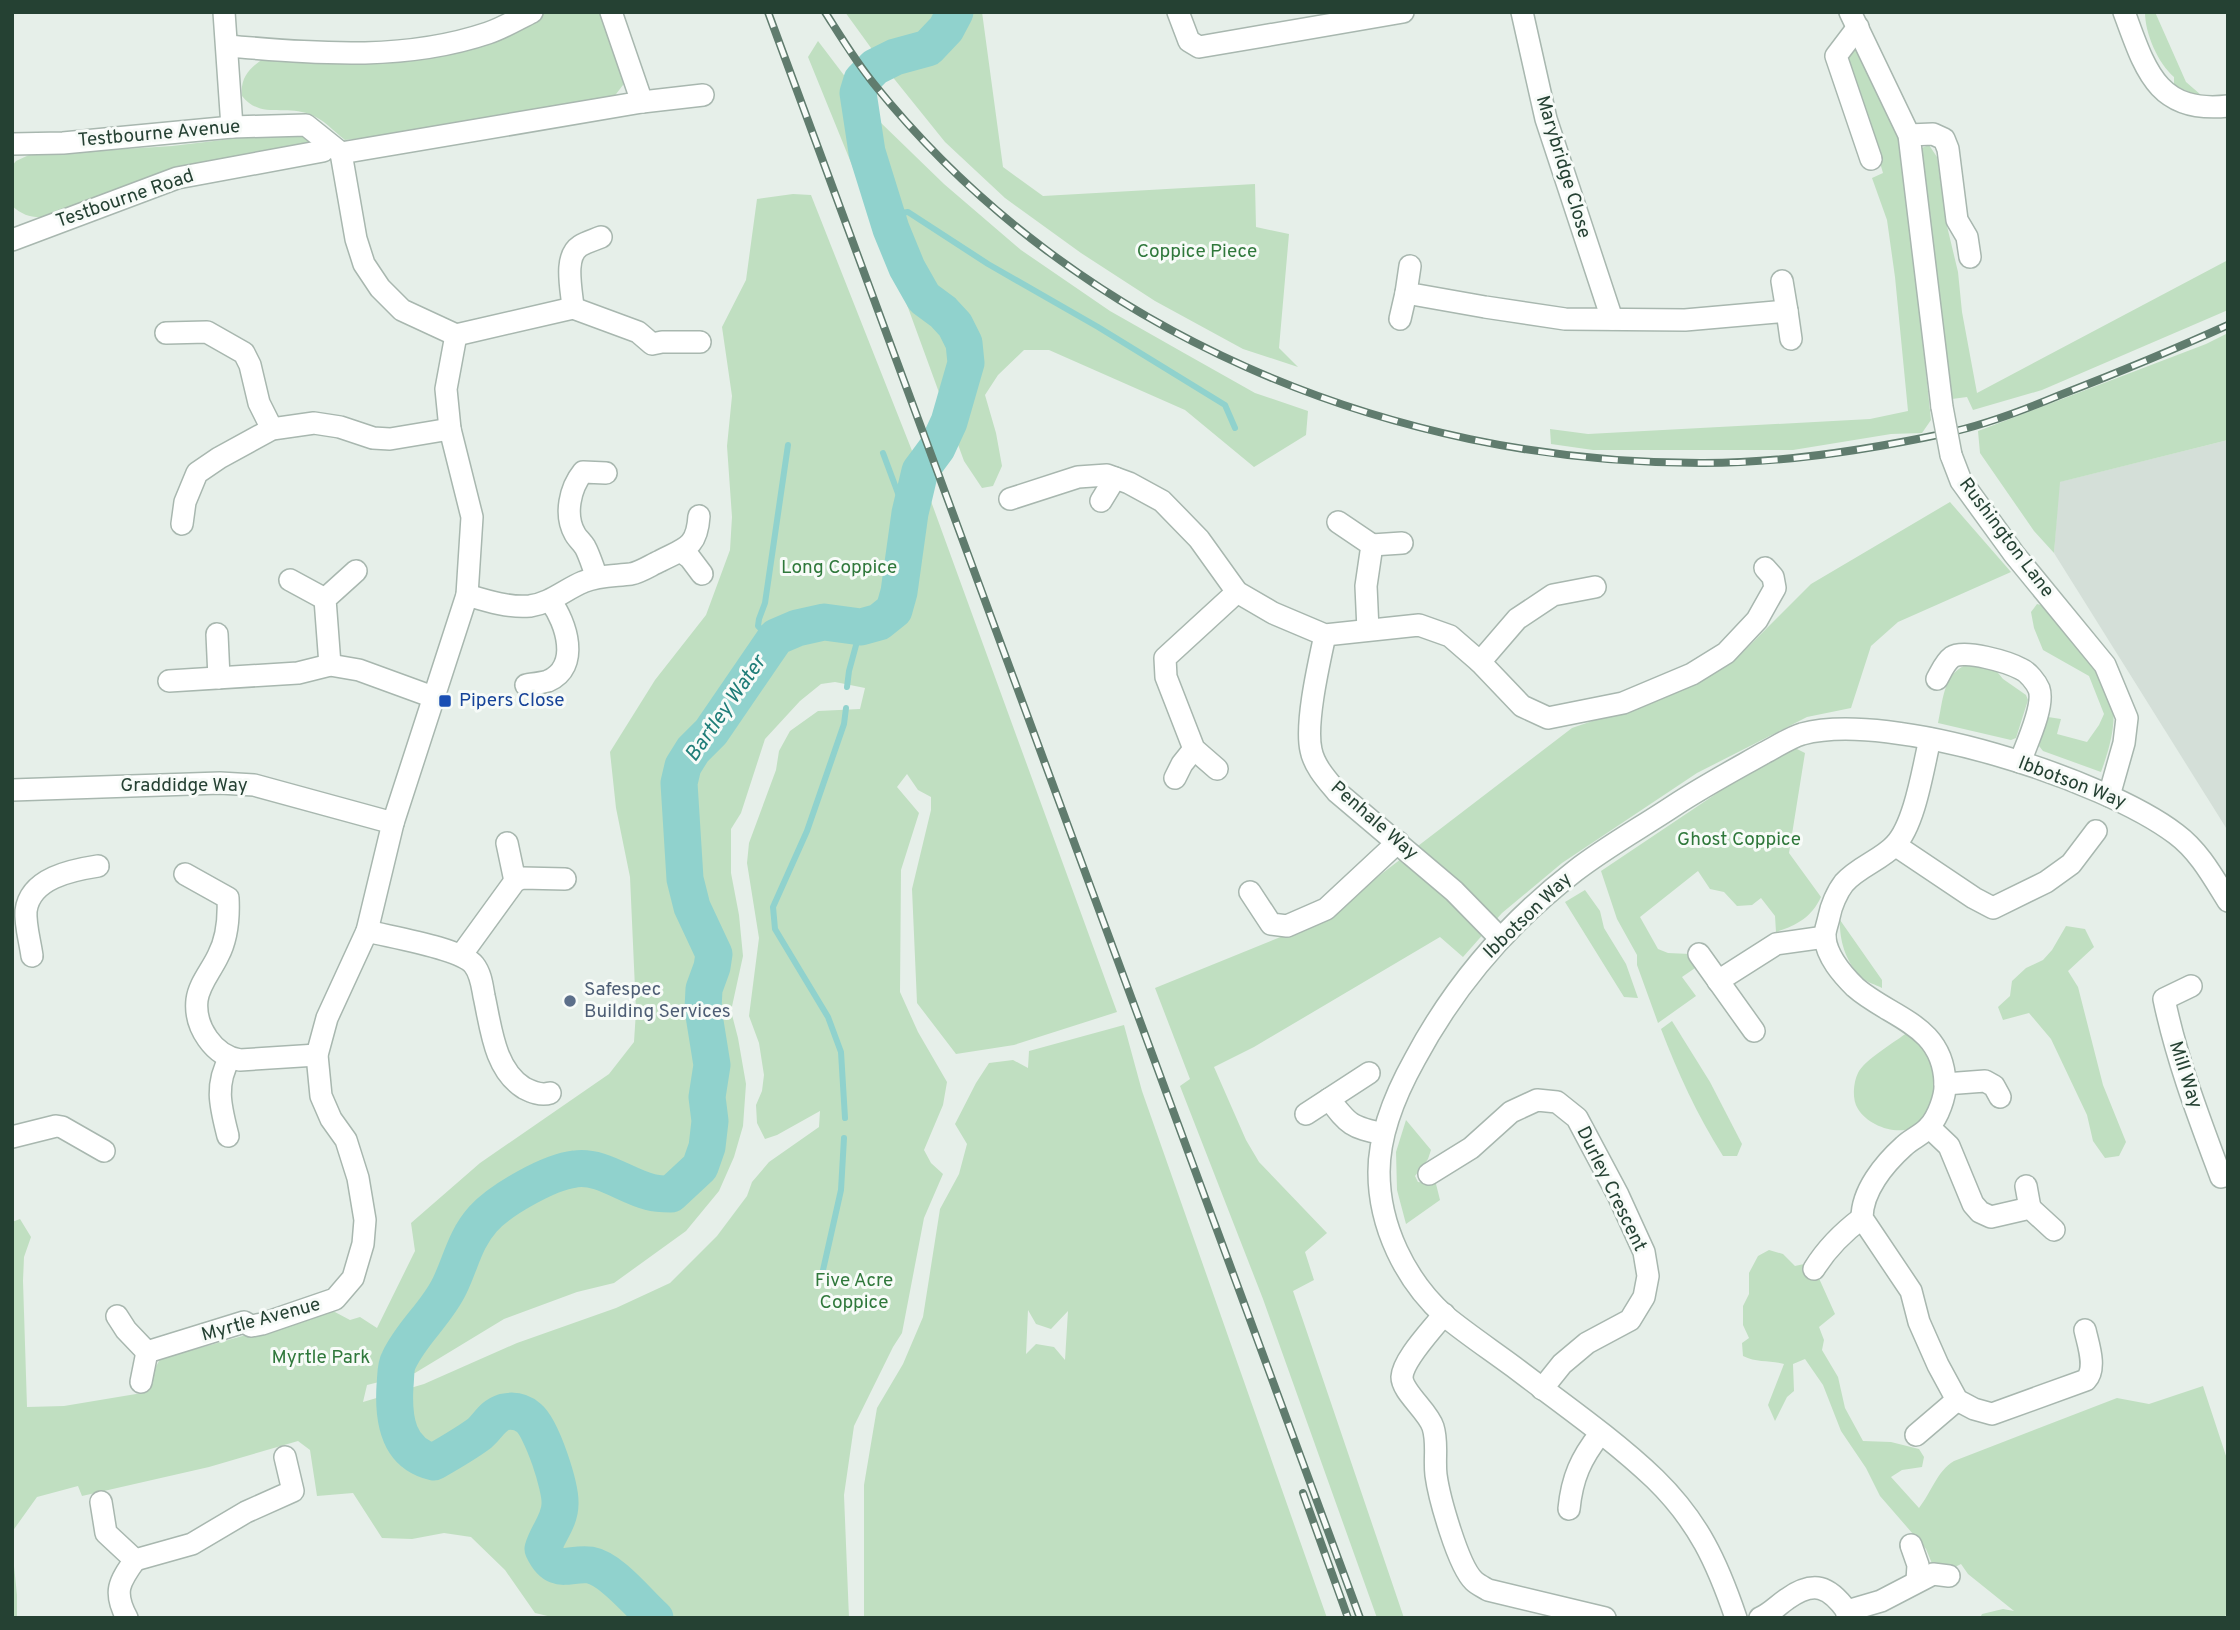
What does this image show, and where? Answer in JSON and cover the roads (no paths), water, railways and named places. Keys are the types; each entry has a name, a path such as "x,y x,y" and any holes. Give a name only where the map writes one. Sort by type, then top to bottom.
{"street":[{"path":"224,12 232,127"},
{"path":"227,46 340,54 405,51 443,45 489,32 532,12"},
{"path":"611,12 642,102"},
{"path":"1178,12 1189,41 1190,52 1199,47 1404,12"},
{"name":"Marybridge Close","path":"1522,12 1546,119 1612,319"},
{"path":"2124,12 2143,62 2159,88 2183,102 2208,108 2228,106"},
{"name":"Rushington Lane","path":"1854,20 1909,135 1942,407 1951,455 1961,481 2014,554 2105,665 2127,718 2124,743 2109,796"},
{"name":"Rushington Lane","path":"1854,20 1836,56 1871,159"},
{"name":"Testbourne Road","path":"12,240 177,178 704,94"},
{"name":"Testbourne Avenue","path":"12,144 63,143 232,127 306,125 332,152"},
{"path":"1909,135 1933,134 1944,139 1948,149 1957,220 1967,237 1970,257"},
{"path":"332,152 364,264 380,288 402,310 456,335 573,307 638,332 652,344 700,342"},
{"path":"573,307 570,266 574,251 601,237"},
{"path":"1400,319 1410,266"},
{"path":"1782,281 1791,339"},
{"path":"1406,293 1565,318 1685,320 1787,312"},
{"path":"166,333 207,332 244,354 250,365 259,403 272,429"},
{"name":"Myrtle Avenue","path":"147,1352 244,1322 251,1326 262,1324 330,1302 348,1286 363,1244 365,1220 358,1178 346,1140 334,1125 321,1096 317,1055 327,1017 367,930 393,823 467,595 472,517 450,429 446,389 456,335"},
{"path":"182,524 185,502 197,473 272,429 314,423 373,438 390,439 450,429"},
{"path":"597,577 585,547 574,533 569,519 569,503 576,480 583,472 606,473"},
{"path":"1010,499 1070,479 1107,475 1115,478 1162,501 1199,539 1237,592 1273,613 1325,635 1419,625 1450,636 1480,662 1522,706 1548,718 1623,703 1692,674 1726,653 1757,620 1775,588 1773,577 1765,568"},
{"path":"1101,500 1115,478"},
{"path":"467,595 499,604 528,606 551,602 583,582 597,577 634,573 682,552 692,542 698,527 698,516"},
{"path":"1338,522 1372,545 1402,543"},
{"path":"1368,630 1366,586 1372,545"},
{"path":"682,552 702,574"},
{"path":"325,599 356,571"},
{"path":"290,580 325,599"},
{"path":"1480,662 1517,619 1552,595 1595,587"},
{"path":"1217,769 1194,749 1166,677 1165,658 1237,592"},
{"path":"325,599 330,665"},
{"path":"526,685 548,681 557,674 568,652 560,615 551,602"},
{"path":"217,634 219,678"},
{"name":"Penhale Way","path":"1325,635 1311,717 1311,750 1323,775 1337,792 1454,891 1500,938"},
{"path":"1937,679 1952,657 1964,652 2021,669 2030,676 2039,689 2040,704 2020,762"},
{"path":"169,681 298,673 330,665 359,670 433,697"},
{"name":"Ibbotson Way","path":"1736,1618 1723,1578 1701,1533 1656,1480 1444,1314 1419,1288 1401,1261 1384,1218 1379,1172 1383,1134 1401,1084 1433,1026 1500,938 1577,869 1704,786 1798,735 1831,728 1858,728 1930,740 2020,762 2109,796 2131,806 2176,834 2193,849 2228,901"},
{"path":"1930,740 1913,808 1895,845 1844,884 1831,907 1825,937 1832,958 1846,978 1858,989 1911,1021 1934,1044 1942,1063 1945,1084 1940,1109 1929,1127 1903,1147 1868,1192 1862,1206 1863,1218 1911,1290 1919,1322 1957,1400 1974,1409 1992,1414 2080,1384 2090,1376 2092,1368 2085,1329"},
{"path":"1175,778 1194,749"},
{"name":"Graddidge Way","path":"12,790 220,783 254,785 393,823"},
{"path":"1895,845 1993,908 2022,895 2071,864 2096,831"},
{"path":"1250,892 1271,924 1287,926 1326,908 1398,842"},
{"path":"507,843 515,881"},
{"path":"32,956 27,928 19,912 40,887 51,879 69,871 98,866"},
{"path":"185,874 228,898 228,923 223,944 197,1000 201,1027 219,1053 240,1060 317,1055"},
{"path":"461,954 515,881 522,878 565,879"},
{"path":"367,930 461,954 474,964 480,975 496,1052 506,1069 519,1085 528,1090 546,1095 550,1093"},
{"path":"1718,981 1776,944 1825,937"},
{"path":"1699,954 1754,1031"},
{"name":"Mill Way","path":"2191,986 2164,999 2173,1042 2226,1181"},
{"path":"228,1136 220,1103 220,1086 222,1072 230,1058"},
{"path":"1306,1114 1369,1073"},
{"path":"1945,1084 1985,1081 1994,1086 2000,1097"},
{"path":"1329,1099 1346,1122 1359,1129 1383,1134"},
{"name":"Durley Crescent","path":"1429,1174 1471,1148 1511,1112 1537,1100 1557,1102 1577,1118 1618,1195 1644,1252 1648,1276 1644,1297 1630,1320 1587,1343 1562,1364 1542,1389"},
{"path":"12,1136 62,1126 104,1151"},
{"path":"1929,1127 1949,1146 1973,1204 1980,1212 1990,1217 2030,1208"},
{"path":"2025,1186 2030,1208 2054,1230"},
{"path":"1814,1269 1827,1249 1844,1231 1863,1218"},
{"path":"1444,1314 1409,1360 1402,1377 1406,1389 1432,1422 1437,1440 1436,1473 1442,1508 1457,1549 1473,1581 1488,1590 1605,1618"},
{"path":"117,1316 147,1352 141,1382"},
{"path":"1916,1435 1957,1400"},
{"path":"1569,1509 1571,1485 1579,1464 1600,1434"},
{"path":"127,1618 119,1602 121,1579 135,1560 192,1544 246,1512 293,1491 285,1457"},
{"path":"101,1502 106,1533 135,1560"},
{"path":"1911,1545 1918,1565 1917,1581"},
{"path":"1760,1618 1790,1597 1806,1590 1820,1587 1835,1594 1847,1614 1881,1601 1933,1574 1948,1576"}],"waterway":[{"name":"Bartley Water","path":"655,1618 607,1573 590,1565 558,1566 548,1558 543,1549 558,1516 559,1496 545,1446 529,1418 517,1412 504,1412 475,1437 434,1462 412,1451 400,1433 395,1410 397,1366 404,1350 445,1295 477,1227 491,1212 513,1196 552,1175 575,1169 594,1170 650,1192 671,1194 700,1167 707,1147 710,1121 707,1097 712,1065 703,1009 704,989 714,954 692,907 685,879 679,783 683,766 693,750 711,732 776,637 797,628 824,622 861,627 879,622 894,610 910,513 920,471 937,448 949,422 966,363 964,343 955,325 924,298 907,268 891,229 867,152 858,93 862,80 875,67 895,57 928,48 946,29 955,12"},
{"path":"887,215 908,212 988,264 1098,327 1225,405 1235,428"},
{"path":"773,642 758,626 765,603 788,445"},
{"path":"883,453 899,496 912,504"},
{"path":"847,687 861,627"},
{"path":"845,1118 841,1052 828,1017 775,929 773,907 807,831 844,724 846,708"},
{"path":"821,1279 841,1190 844,1138"}],"railway":[{"path":"768,12 1360,1618"},
{"path":"825,12 874,84 954,172 1043,248 1141,313 1246,367 1356,409 1470,439 1586,457 1704,463 1765,461 1856,450 1947,433 2004,417 2124,370 2228,325"},
{"path":"1303,1493 1348,1618"}],"place":[{"name":"Pipers Close","path":"445,701"},
{"name":"Safespec Building Services","path":"570,1001"}],"park label":[{"name":"Coppice Piece","path":"1197,252"},
{"name":"Long Coppice","path":"839,568"},
{"name":"Ghost Coppice","path":"1739,840"},
{"name":"Five Acre Coppice","path":"854,1292"},
{"name":"Myrtle Park","path":"321,1358"}]}
